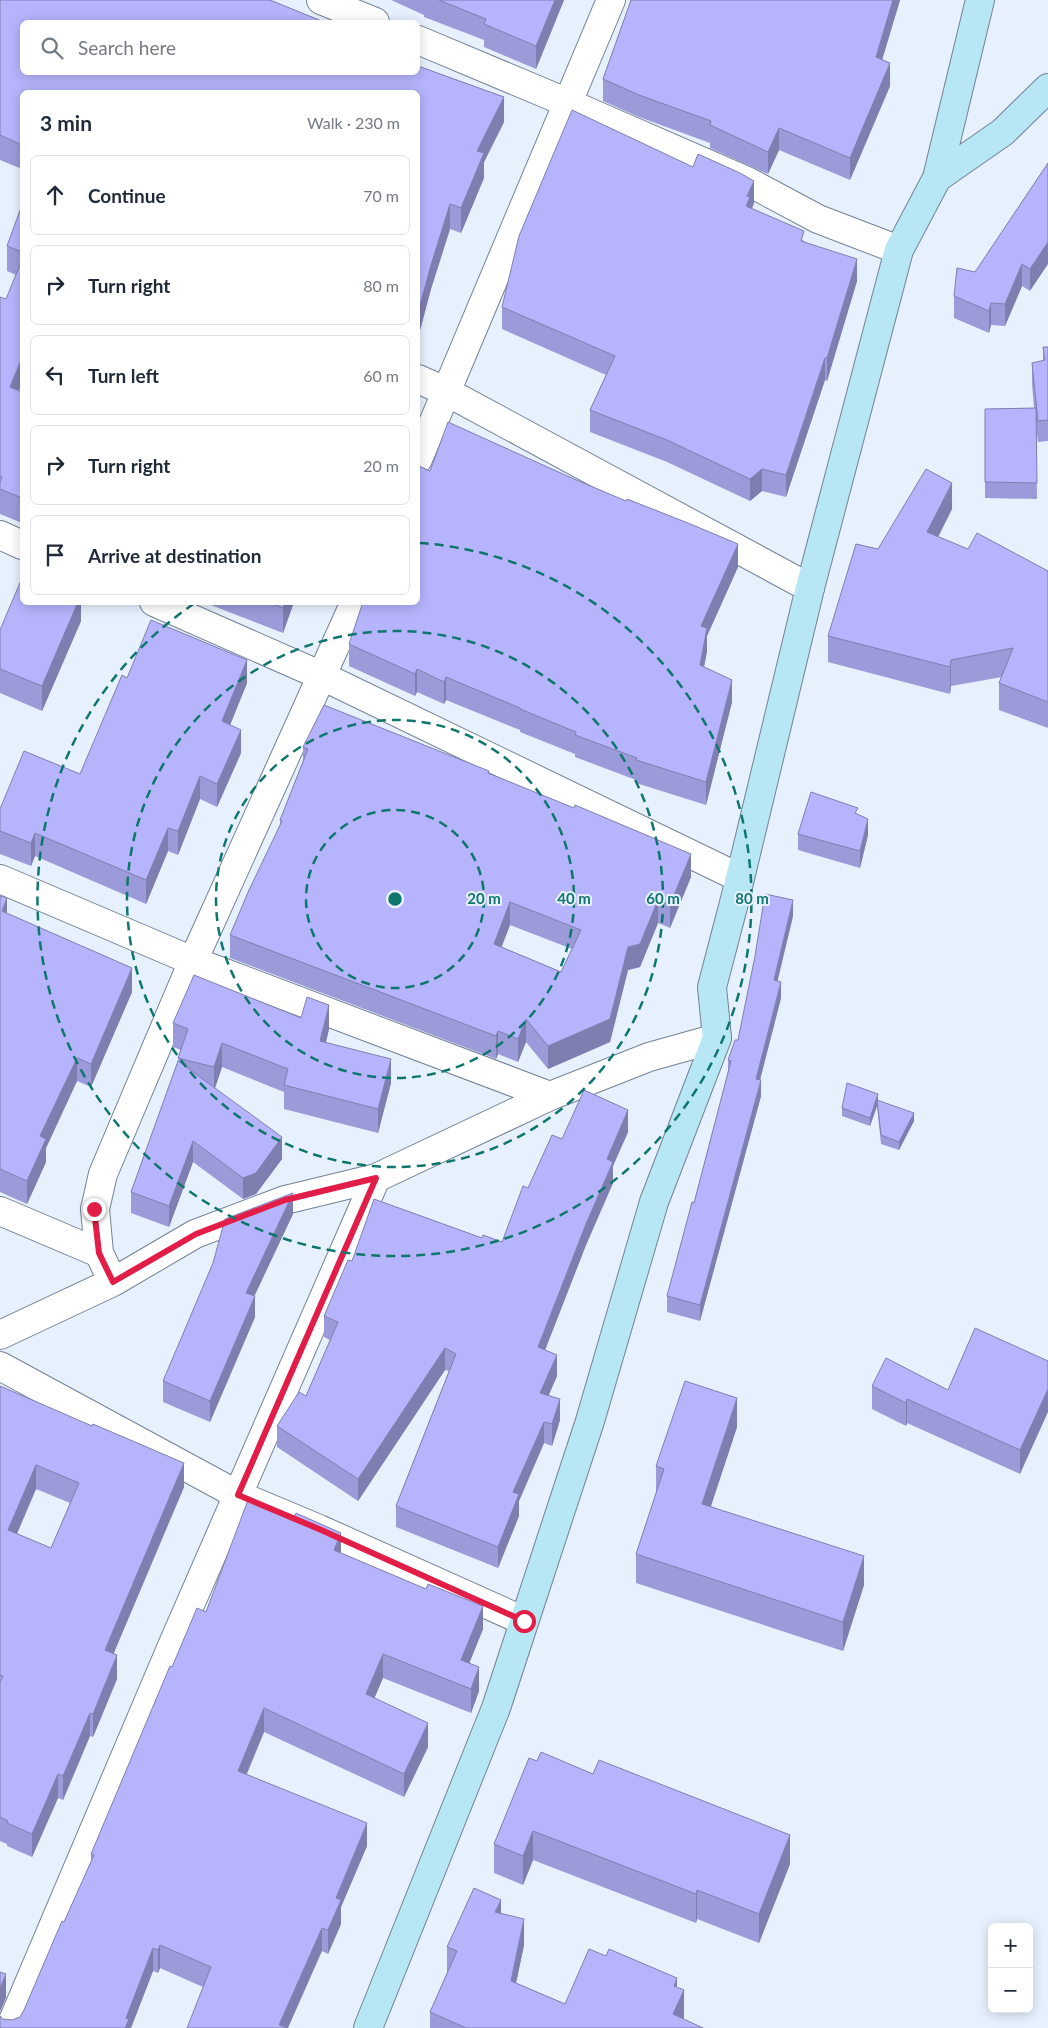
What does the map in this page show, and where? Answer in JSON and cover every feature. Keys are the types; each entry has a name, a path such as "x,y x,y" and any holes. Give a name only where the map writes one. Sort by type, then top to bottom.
{"street":[{"path":"321,0 370,20"},
{"path":"420,454 611,0"},
{"path":"368,2028 496,1708 590,1422 654,1202 717,1038 712,987 810,588 899,250 937,178 980,0"},
{"path":"420,41 747,181 818,219 899,250"},
{"path":"937,178 1003,132 1048,88"},
{"path":"420,380 447,392 810,588"},
{"path":"0,535 20,544"},
{"path":"161,605 322,676 740,878"},
{"path":"113,1282 99,1253 94,1209 103,1174 193,961 354,605"},
{"path":"0,879 193,961 550,1096"},
{"path":"0,1335 113,1282 196,1234 285,1200 376,1178 550,1096 649,1057 717,1038"},
{"path":"10,2028 376,1178"},
{"path":"0,1211 99,1253"},
{"path":"0,1366 238,1495 319,1529 524,1621"}],"building":[{"path":"0,0 270,0 319,20 20,20 20,75 420,75 420,67 504,97 477,151 484,153 461,208 450,204 420,305 420,90 20,90 20,144 0,135"},
{"path":"439,0 555,0 536,46 484,24 486,19"},
{"path":"631,0 893,0 876,57 890,63 850,158 779,128 768,152 710,125 711,121 639,95 603,79"},
{"path":"572,110 693,167 698,154 740,173 754,181 747,196 750,197 746,206 804,231 801,241 857,259 827,358 825,358 786,475 762,469 750,479 667,440 590,410 615,356 502,307 519,236"},
{"path":"1048,163 1048,242 1030,269 1022,264 1005,304 991,303 989,311 954,296 957,268 975,272"},
{"path":"20,210 20,251 7,246"},
{"path":"20,265 20,363 10,387 20,391 20,497 0,489 2,477 0,476 0,297 6,299"},
{"path":"1043,347 1048,347 1048,420 1038,421 1032,363 1045,360"},
{"path":"1036,408 1037,483 985,482 985,409"},
{"path":"448,422 626,501 627,499 738,544 701,626 707,628 700,665 732,680 706,782 636,760 637,758 575,735 576,732 446,677 444,682 417,669 415,674 349,644 362,605 420,605 420,466 430,471"},
{"path":"926,469 952,483 927,532 968,549 977,533 1048,571 1048,702 999,683 1013,648 951,660 950,667 828,636 856,544 878,549"},
{"path":"20,583 20,605 77,605 42,686 0,669 0,630"},
{"path":"151,620 247,660 222,721 241,730 217,784 200,776 178,831 168,828 146,880 35,833 31,843 0,831 0,809 24,751 80,774 122,675 127,678"},
{"path":"324,705 489,771 488,773 574,808 575,805 691,854 670,905 658,900 640,944 628,947 610,1019 548,1046 526,1019 518,1039 498,1031 496,1036 230,935 282,821 280,820 308,749 303,747","holes":["510,902 581,930 561,972 494,944"]},
{"path":"811,792 858,808 855,813 868,819 860,851 798,834"},
{"path":"765,894 793,900 774,980 781,982 756,1079 761,1080 700,1305 667,1296 692,1202 694,1203 731,1061 728,1060 735,1040 738,1040"},
{"path":"0,896 7,898 2,911 132,968 91,1064 77,1058 40,1136 46,1139 27,1181 0,1169"},
{"path":"194,975 301,1018 307,997 329,1005 320,1041 391,1059 378,1109 284,1085 288,1069 222,1043 214,1067 178,1058 188,1029 173,1023"},
{"path":"178,1061 282,1137 256,1173 243,1178 193,1141 169,1206 131,1192"},
{"path":"847,1083 878,1094 870,1118 842,1108"},
{"path":"584,1090 628,1110 607,1159 613,1162 586,1224 538,1347 557,1355 540,1393 560,1399 552,1424 544,1422 513,1492 519,1494 498,1547 396,1506 456,1354 445,1348 358,1479 277,1426 299,1392 306,1396 338,1322 324,1316 348,1260 352,1261 374,1199 482,1238 483,1235 502,1242 523,1186 528,1188 552,1135 562,1139"},
{"path":"877,1100 914,1113 899,1142 881,1135"},
{"path":"293,1193 246,1293 255,1296 210,1401 163,1381 213,1263 225,1219"},
{"path":"975,1328 1048,1361 1048,1389 1020,1450 907,1399 906,1403 872,1386 886,1358 948,1390"},
{"path":"685,1381 737,1398 702,1504 864,1556 843,1622 636,1554 664,1469 656,1466"},
{"path":"0,1386 184,1463 105,1650 117,1655 93,1714 90,1713 63,1776 58,1774 32,1834 7,1823 8,1821 0,1817 0,1682 3,1676 0,1675","holes":["36,1465 79,1483 51,1548 8,1530"]},
{"path":"248,1500 294,1517 296,1513 341,1533 334,1550 426,1589 428,1584 483,1606 461,1660 479,1667 471,1689 383,1654 366,1694 428,1723 404,1774 264,1708 238,1771 367,1823 336,1898 341,1900 328,1930 322,1928 279,2025 288,2028 187,2028 211,1967 160,1945 158,1950 153,1948 126,2018 129,2019 125,2028 0,2028 0,2016 3,2019 12,2020 20,2017 24,2010 62,1921 64,1922 94,1855 91,1854 170,1666 172,1667 197,1608 206,1612"},
{"path":"541,1752 593,1774 599,1760 790,1835 759,1914 697,1890 696,1894 533,1831 523,1856 494,1844 529,1758 537,1761"},
{"path":"474,1888 501,1900 495,1912 524,1919 511,1981 565,2004 589,1949 606,1956 609,1949 677,1978 674,1986 684,1990 673,2014 703,2028 466,2028 430,2012 457,1951 447,1947"},
{"path":"0,1972 6,1974 0,1988"}],"route":[{"path":"94,1209 99,1253 113,1282 196,1234 285,1200 376,1178 238,1495 319,1529 524,1621"}]}
